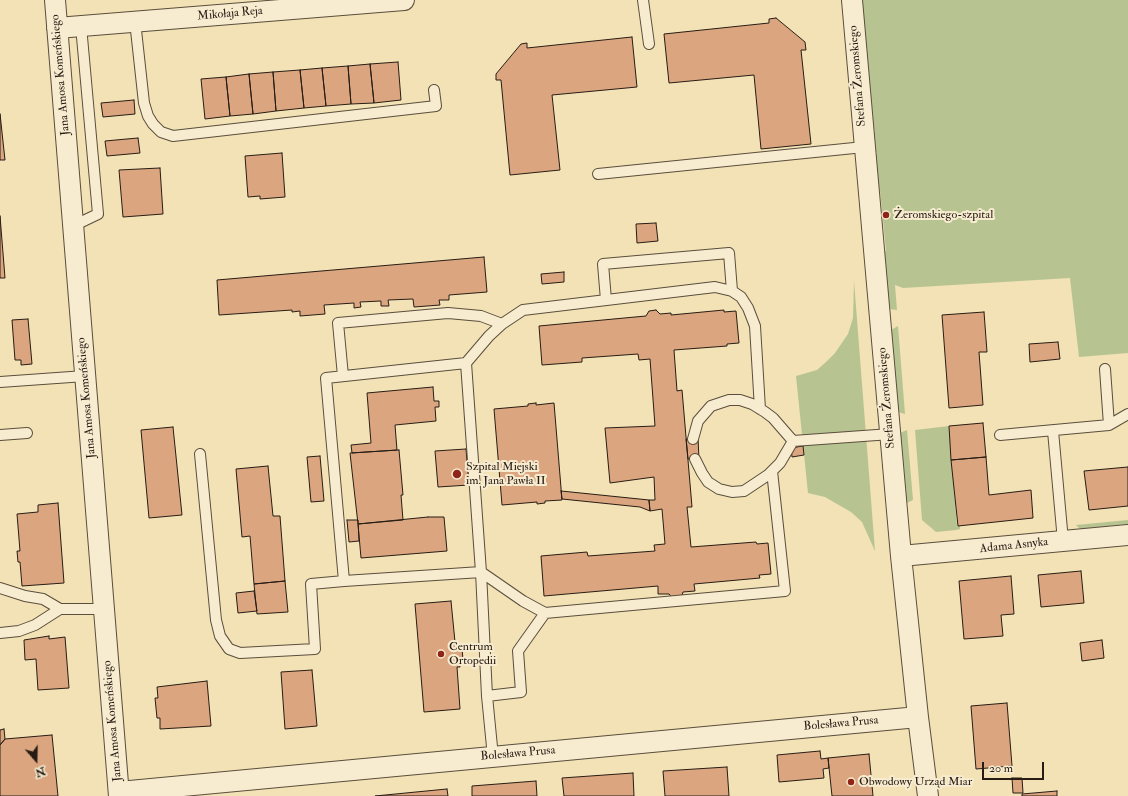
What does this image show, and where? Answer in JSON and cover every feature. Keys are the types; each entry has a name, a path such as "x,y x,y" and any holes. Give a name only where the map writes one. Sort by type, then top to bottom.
{"street":[{"name":"Jana Amosa Komeńskiego","path":"55,0 119,794"},
{"name":"Mikołaja Reja","path":"57,28 404,0"},
{"name":"Stefana Żeromskiego","path":"852,0 901,556 928,796"},
{"name":"Adama Asnyka","path":"901,556 1128,535"},
{"name":"Bolesława Prusa","path":"119,794 918,717"}],"lane":[{"path":"644,0 649,44"},
{"path":"135,21 144,103 148,116 153,124 162,132 173,136 436,106 434,90"},
{"path":"73,226 98,214 81,26"},
{"path":"598,174 864,147"},
{"path":"606,300 603,264 729,253 732,291"},
{"path":"344,581 326,378 466,363 489,336 502,324 523,310 715,287 732,291 741,297 748,308 755,326 760,409"},
{"path":"343,376 338,323 448,313 481,316 502,324"},
{"path":"466,363 481,572 487,696 493,757"},
{"path":"1104,369 1109,425"},
{"path":"0,382 85,376"},
{"path":"693,438 698,421 704,413 715,404 729,400 740,400 752,404 773,418 793,441"},
{"path":"1000,435 1109,425 1128,414"},
{"path":"1053,431 1063,541"},
{"path":"0,435 27,433"},
{"path":"793,441 891,434"},
{"path":"695,459 708,482 719,489 732,492 744,491 758,483 780,463 793,441"},
{"path":"200,454 216,620 220,636 229,649 240,653 315,649 311,584 481,572 523,601 544,613 785,591 772,471"},
{"path":"0,588 25,596 44,599 60,609"},
{"path":"0,633 19,631 34,625 60,609 104,608"},
{"path":"487,696 521,692 518,651 544,613"}],"green space":[{"path":"862,0 1128,0 1128,353 1079,357 1070,278 903,288 895,285 897,310 889,309 884,251 886,251 880,190 878,190 875,154 877,153 875,151 873,133 875,132 873,130"},
{"path":"854,281 875,551 862,522 851,512 825,497 808,493 796,376 817,370 835,353 848,334 853,318"},
{"path":"898,326 905,414 898,412 891,330"},
{"path":"949,426 957,526 960,526 960,529 936,532 922,520 915,430"},
{"path":"907,430 913,500 905,504 900,433"},
{"path":"1128,520 1128,524 1080,529 1076,525"}],"building":[{"path":"776,18 805,42 806,50 801,50 811,144 761,149 754,75 669,83 664,34 769,23 769,19"},
{"path":"632,37 637,87 552,95 560,170 510,175 501,80 496,80 496,74 521,44 527,43 527,48"},
{"path":"398,62 401,100 374,103 370,64"},
{"path":"370,64 374,103 351,104 348,66"},
{"path":"348,66 351,104 326,106 322,68"},
{"path":"322,68 326,106 304,108 300,70"},
{"path":"300,70 304,108 276,111 273,72"},
{"path":"273,72 276,111 253,114 249,74"},
{"path":"249,74 253,114 230,116 226,77"},
{"path":"226,77 230,116 205,119 201,79"},
{"path":"134,100 135,114 103,117 101,103"},
{"path":"0,114 5,160 0,160"},
{"path":"138,138 140,153 107,156 105,141"},
{"path":"282,153 285,197 260,199 260,196 248,197 245,156"},
{"path":"160,168 163,214 123,217 119,170"},
{"path":"0,216 5,278 0,278"},
{"path":"656,223 658,241 637,243 636,224"},
{"path":"484,257 487,292 449,295 449,300 439,300 440,305 414,307 413,299 388,300 389,306 381,306 381,301 360,302 361,307 354,308 354,303 324,305 325,314 300,316 300,311 292,312 292,310 219,315 217,280"},
{"path":"564,272 564,282 542,284 541,274"},
{"path":"656,310 660,314 671,313 671,315 724,310 724,312 736,311 739,343 727,344 727,346 674,350 677,391 682,390 692,507 687,507 691,547 756,542 757,544 768,543 771,574 759,575 760,578 694,584 695,591 683,592 681,599 673,599 669,594 658,594 658,586 544,596 541,556 587,552 588,556 655,551 654,545 665,544 662,509 650,511 649,500 655,500 654,477 610,483 605,428 655,426 650,359 639,360 638,354 582,358 582,362 542,365 539,326 646,316 649,311"},
{"path":"984,312 987,352 979,352 983,405 949,408 942,315"},
{"path":"28,319 32,364 21,365 21,360 15,360 12,320"},
{"path":"1058,342 1060,359 1030,362 1029,344"},
{"path":"433,387 434,401 439,401 439,407 435,407 436,421 395,425 397,450 352,453 351,445 371,443 367,393"},
{"path":"536,403 536,405 554,403 562,500 545,501 545,503 537,504 537,502 502,505 494,409 528,406 528,404"},
{"path":"983,423 986,457 951,460 949,426"},
{"path":"173,427 182,515 149,518 141,430"},
{"path":"698,438 699,459 688,459 686,439"},
{"path":"803,446 804,455 792,457 791,448"},
{"path":"466,449 469,485 438,487 435,451"},
{"path":"399,450 403,495 401,495 403,520 358,524 350,453"},
{"path":"320,456 324,501 311,502 307,457"},
{"path":"986,457 989,495 1031,490 1033,518 958,526 951,460"},
{"path":"268,466 273,516 280,516 285,581 254,584 250,536 242,537 236,469"},
{"path":"1128,467 1128,506 1089,510 1084,471"},
{"path":"561,491 649,500 650,511 640,507 562,499"},
{"path":"58,503 64,583 22,586 20,562 18,562 17,551 20,551 17,514 38,512 38,505"},
{"path":"428,517 444,517 447,551 361,558 358,524"},
{"path":"347,520 358,520 359,541 349,542"},
{"path":"1081,571 1084,603 1041,607 1038,575"},
{"path":"1011,576 1014,614 1001,615 1003,636 964,639 959,581"},
{"path":"285,581 288,612 257,614 254,584"},
{"path":"254,591 257,611 238,613 236,593"},
{"name":"Centrum Ortopedii","path":"451,601 455,642 458,642 458,649 462,649 463,659 459,660 460,667 457,667 460,709 424,712 415,604"},
{"path":"49,636 49,639 65,637 69,688 38,690 36,659 25,660 24,640"},
{"path":"1102,640 1104,658 1082,661 1080,643"},
{"path":"312,670 317,726 285,729 281,672"},
{"path":"207,681 211,726 160,729 160,718 157,718 155,698 158,698 157,687"},
{"path":"1007,703 1012,766 976,769 971,706"},
{"path":"4,729 5,739 0,745 0,730"},
{"path":"52,735 58,796 0,796 0,745 5,739"},
{"path":"820,751 821,759 828,758 829,768 823,769 824,778 779,782 777,755"},
{"name":"Obwodowy Urząd Miar","path":"869,754 873,796 832,796 828,758"},
{"path":"727,767 729,796 665,796 663,771"},
{"path":"633,773 634,796 564,796 562,778"},
{"path":"1012,778 1022,778 1023,793 1013,793"},
{"path":"536,781 537,796 472,796 472,786"},
{"path":"447,789 448,796 375,796"},
{"path":"1057,791 1057,796 1022,796 1022,794"}],"place":[{"name":"Żeromskiego-szpital","path":"886,215"},
{"name":"Szpital Miejski im. Jana Pawła II","path":"457,474"},
{"name":"Centrum Ortopedii","path":"441,654"},
{"name":"Obwodowy Urząd Miar","path":"851,782"}]}
